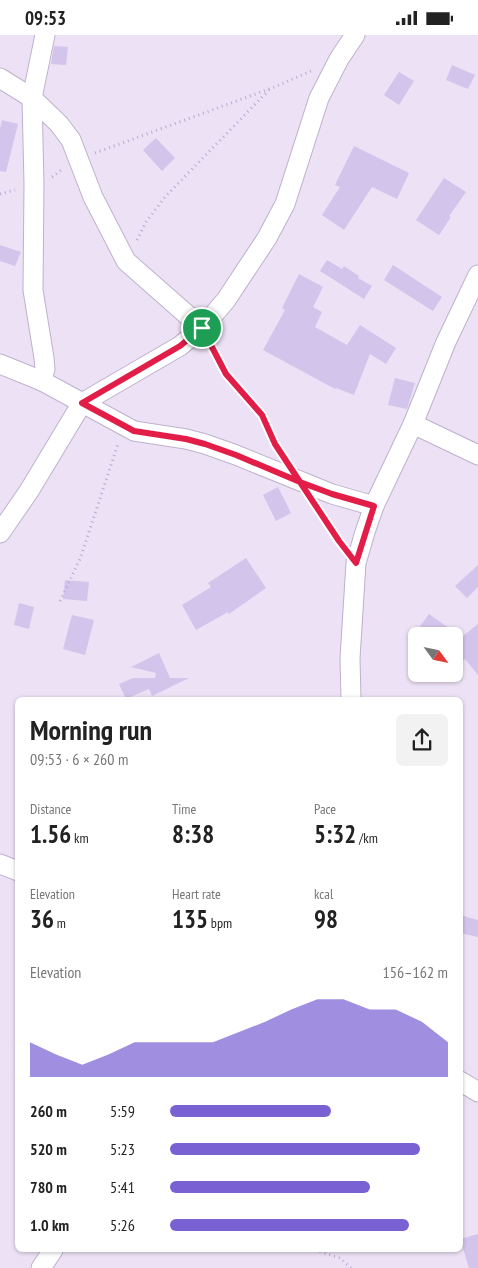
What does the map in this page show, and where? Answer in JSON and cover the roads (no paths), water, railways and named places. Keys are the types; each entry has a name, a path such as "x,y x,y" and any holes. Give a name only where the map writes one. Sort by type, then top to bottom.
{"street":[{"path":"42,381 45,369 44,358 33,290 34,184 32,98 45,35"},
{"path":"0,533 33,484 82,403 180,346 202,328 226,301 267,238 285,204 319,98 355,35"},
{"path":"0,78 32,98 63,129 71,140 94,197 126,261 202,328"},
{"path":"351,697 350,657 356,563 374,506 413,424 446,342 478,275"},
{"path":"0,364 42,381 134,431 205,444 300,482 374,506"},
{"path":"413,424 478,455"},
{"path":"0,865 15,870"},
{"path":"463,1083 478,1091"},
{"path":"41,1268 52,1252"}]}
